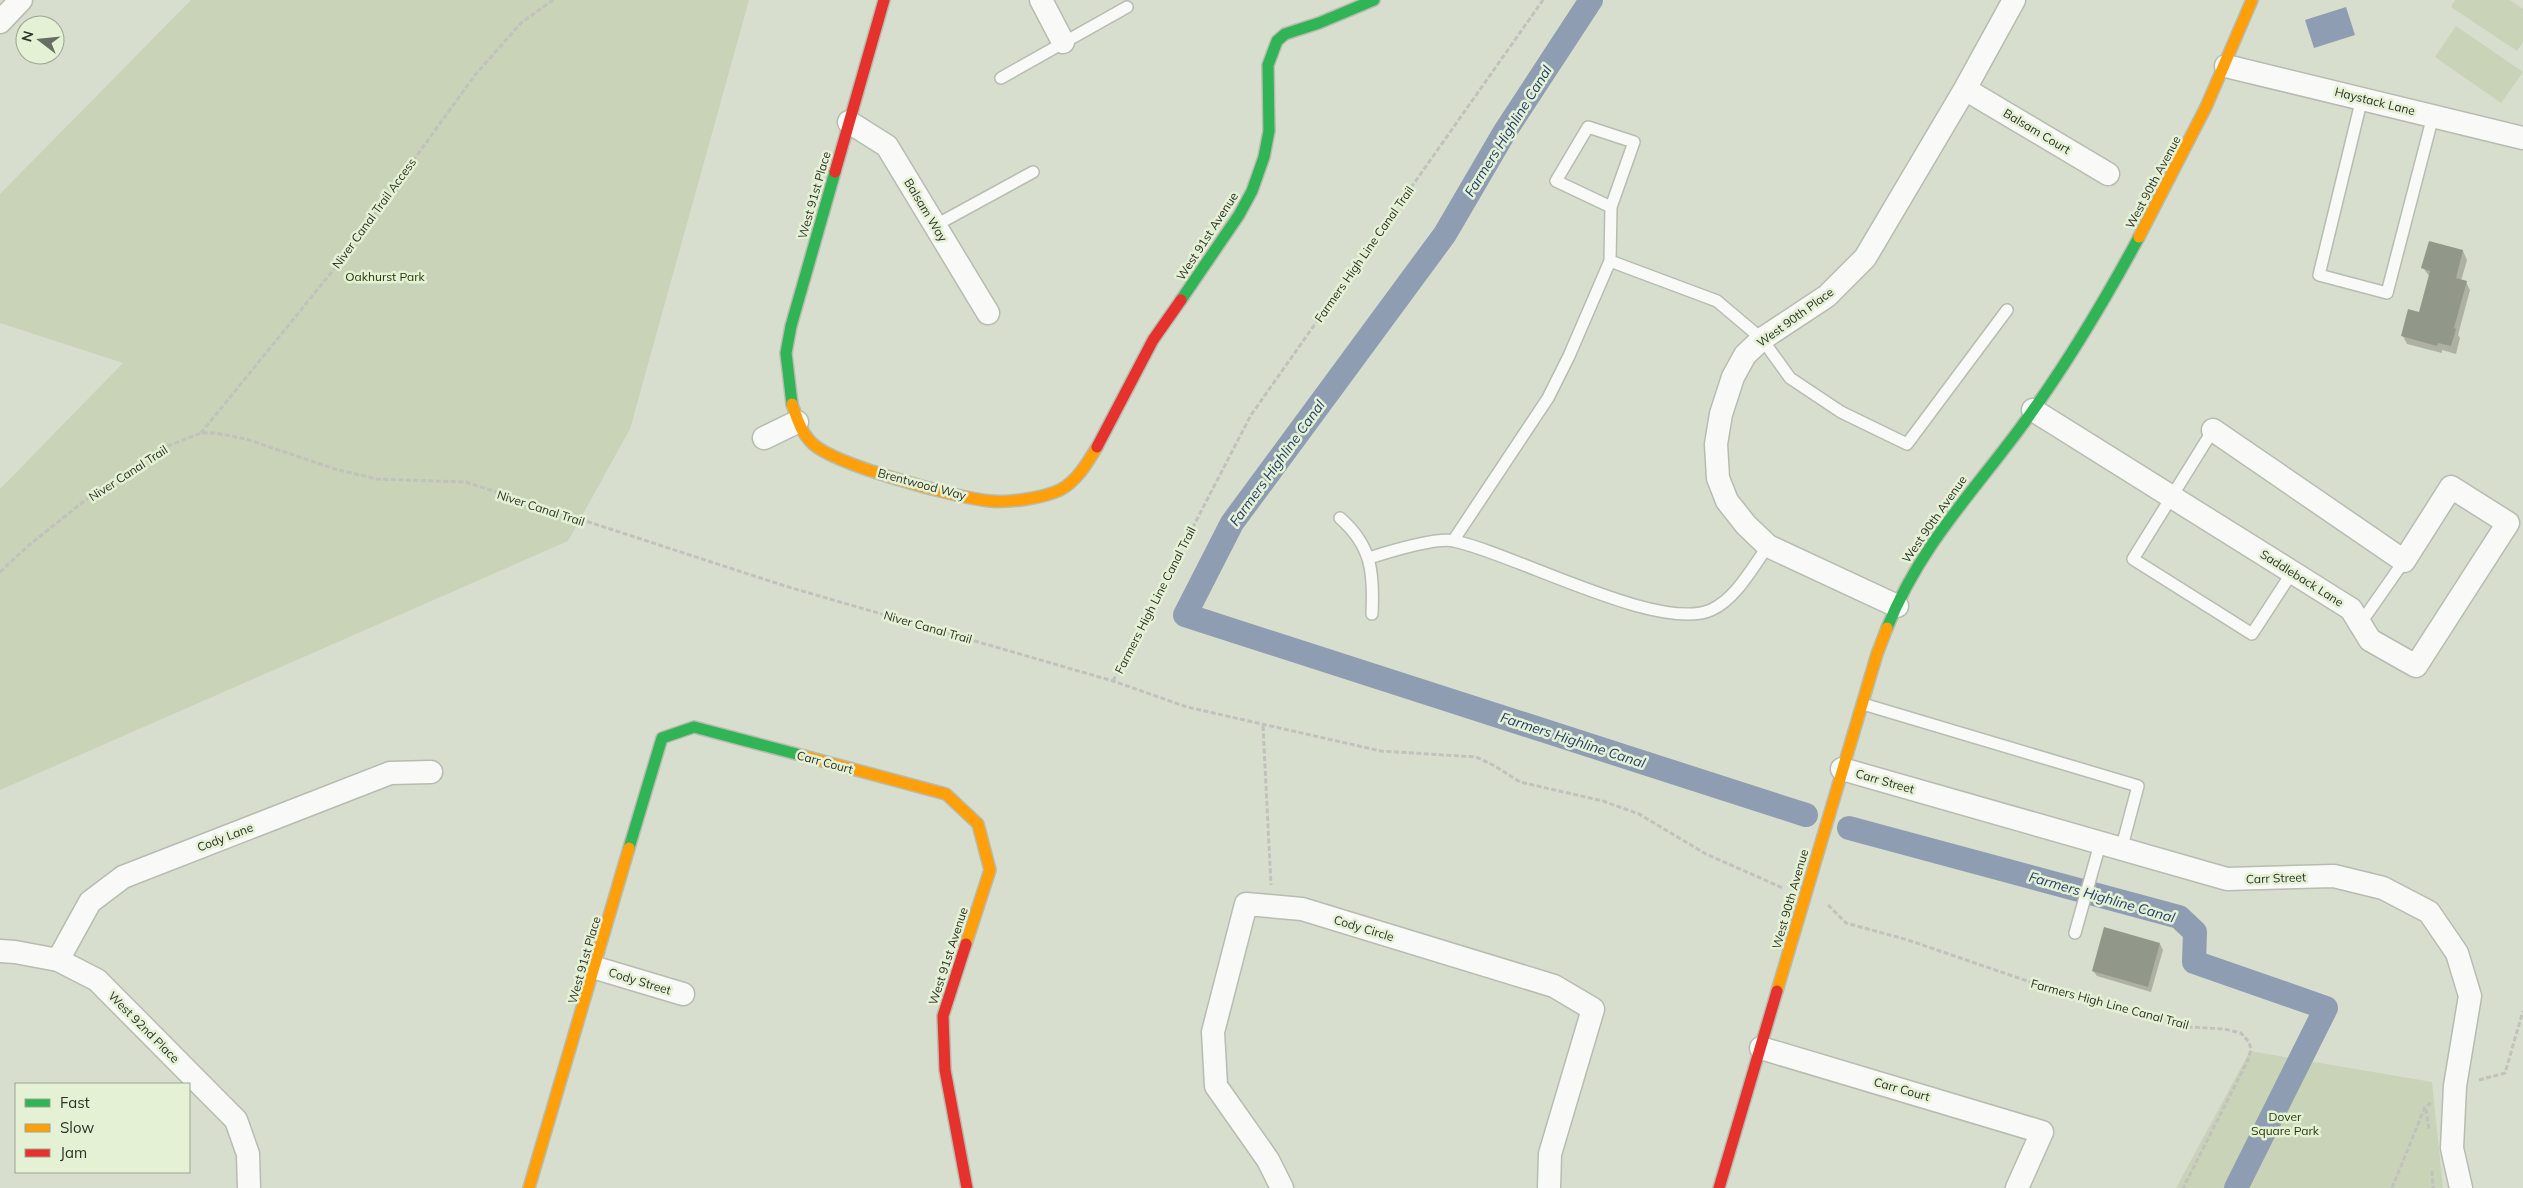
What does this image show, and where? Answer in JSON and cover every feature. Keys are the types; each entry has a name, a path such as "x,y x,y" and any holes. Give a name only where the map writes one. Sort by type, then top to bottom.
{"street":[{"path":"0,22 21,0"},
{"name":"West 91st Place","path":"790,400 786,353 791,326 884,0"},
{"path":"1041,0 1063,42"},
{"name":"West 91st Avenue","path":"1062,489 1081,472 1095,450 1153,340 1239,215 1252,191 1264,157 1269,132 1268,66 1277,41 1285,34 1319,23 1374,0"},
{"name":"West 90th Place","path":"1897,606 1768,546 1746,525 1727,501 1718,478 1716,444 1721,414 1733,377 1745,355 1762,339 1827,296 1865,258 1965,89 2014,0"},
{"name":"West 90th Avenue","path":"1719,1188 1877,654 1897,606 1929,546 2033,410 2125,265 2163,195 2226,66 2252,0"},
{"name":"Haystack Lane","path":"2226,66 2523,138"},
{"name":"Balsam Court","path":"1965,89 2108,174"},
{"name":"Balsam Way","path":"849,122 887,146 988,313"},
{"name":"Brentwood Way","path":"790,400 797,422 814,445 850,464 930,488 990,501 1041,497 1062,489"},
{"name":"Saddleback Lane","path":"2033,410 2350,609 2370,640 2416,666 2508,523 2451,487 2404,561"},
{"path":"764,438 797,422"},
{"path":"2213,430 2404,561"},
{"name":"Carr Court","path":"662,738 694,727 946,794 978,824"},
{"name":"West 91st Place","path":"529,1188 596,968 662,738"},
{"name":"Carr Street","path":"1842,769 2227,879 2334,876 2383,888 2429,912 2457,953 2470,996 2454,1086 2452,1148 2461,1188"},
{"name":"Cody Lane","path":"58,960 90,902 123,877 390,773 430,772"},
{"name":"West 91st Avenue","path":"967,1188 945,1070 943,1016 990,870 978,824"},
{"name":"Cody Circle","path":"1282,1188 1268,1160 1216,1086 1213,1032 1246,904 1302,909 1554,986 1593,1009 1550,1154 1549,1188"},
{"name":"West 92nd Place","path":"0,952 15,952 58,960 97,980 236,1120 248,1154 249,1188"},
{"name":"Cody Street","path":"596,968 683,994"},
{"name":"Carr Court","path":"1761,1048 2042,1132 2017,1188"}],"lane":[{"path":"1001,78 1128,7"},
{"path":"2362,98 2319,275 2387,293 2433,116"},
{"path":"1453,540 1548,398 1610,261 1611,207 1634,142 1588,127 1556,181 1611,207"},
{"path":"936,225 1034,172"},
{"path":"1610,261 1717,302 1762,339 1790,378 1840,412 1907,444 2007,310"},
{"path":"2213,430 2133,558 2252,634 2292,571"},
{"path":"1340,518 1355,531 1370,558 1373,591 1372,614"},
{"path":"1370,558 1407,547 1453,540 1629,604 1661,612 1682,614 1710,611 1731,597 1768,546"},
{"path":"2360,624 2404,561"},
{"path":"1862,704 2138,786 2110,847 2090,879 2075,933"}],"path":[{"name":"Niver Canal Trail Access","path":"201,433 338,263 475,75 521,23 553,0"},
{"name":"Farmers High Line Canal Trail","path":"1543,0 1251,415 1113,681 1187,707 1263,726 1381,751 1476,757 1520,782 1603,801 1639,814 1706,854 1787,890"},
{"name":"Niver Canal Trail","path":"0,572 28,545 129,469 168,446 201,433 215,433 246,439 336,469 377,479 466,482 785,586 1113,681"},
{"path":"1263,726 1273,905"},
{"name":"Farmers High Line Canal Trail","path":"1823,900 1846,923 1908,940 2036,984 2189,1026 2224,1029 2241,1033 2251,1049 2248,1060 2183,1188"}],"green space":[{"name":"Oakhurst Park","path":"191,0 749,0 630,429 568,541 0,790 0,489 123,363 0,323 0,194"},
{"path":"2455,0 2510,0 2523,9 2523,42 2517,51 2451,7"},
{"path":"2456,26 2523,72 2501,103 2435,57"},
{"name":"Dover Square Park","path":"2250,1051 2432,1082 2443,1188 2176,1188"}],"water":[{"path":"2346,7 2355,35 2314,48 2305,20"}],"building":[{"path":"2429,241 2463,250 2456,278 2467,281 2451,346 2438,343 2437,346 2401,336 2408,309 2419,312 2430,271 2421,268"},
{"path":"2104,927 2160,943 2148,987 2092,971"}],"waterway":[{"name":"Farmers Highline Canal","path":"1591,0 1504,133 1445,234 1232,523 1185,615 1806,815"},
{"name":"Farmers Highline Canal","path":"1849,828 2179,917 2195,932 2194,962 2326,1008 2236,1188"}],"traffic: fast":[{"path":"1181,300 1239,215 1252,191 1264,157 1269,131 1268,65 1277,41 1285,34 1319,23 1374,0"},
{"path":"792,404 786,353 791,326 835,172"},
{"path":"1887,628 1900,599 1930,547 2021,427 2053,381 2098,310 2139,237"},
{"path":"629,848 662,738 694,727 804,756"}],"traffic: slow":[{"path":"2139,237 2206,107 2252,0"},
{"path":"792,404 805,435 813,444 826,452 897,479 974,499 1007,501 1026,499 1060,490 1072,482 1086,465 1097,447"},
{"path":"1777,991 1877,654 1887,628"},
{"path":"804,756 946,794 978,824 990,870 966,944"},
{"path":"529,1188 629,848"}],"traffic: jam":[{"path":"835,172 884,0"},
{"path":"1097,447 1153,340 1181,300"},
{"path":"966,944 943,1016 945,1070 967,1188"},
{"path":"1719,1188 1777,991"}]}
